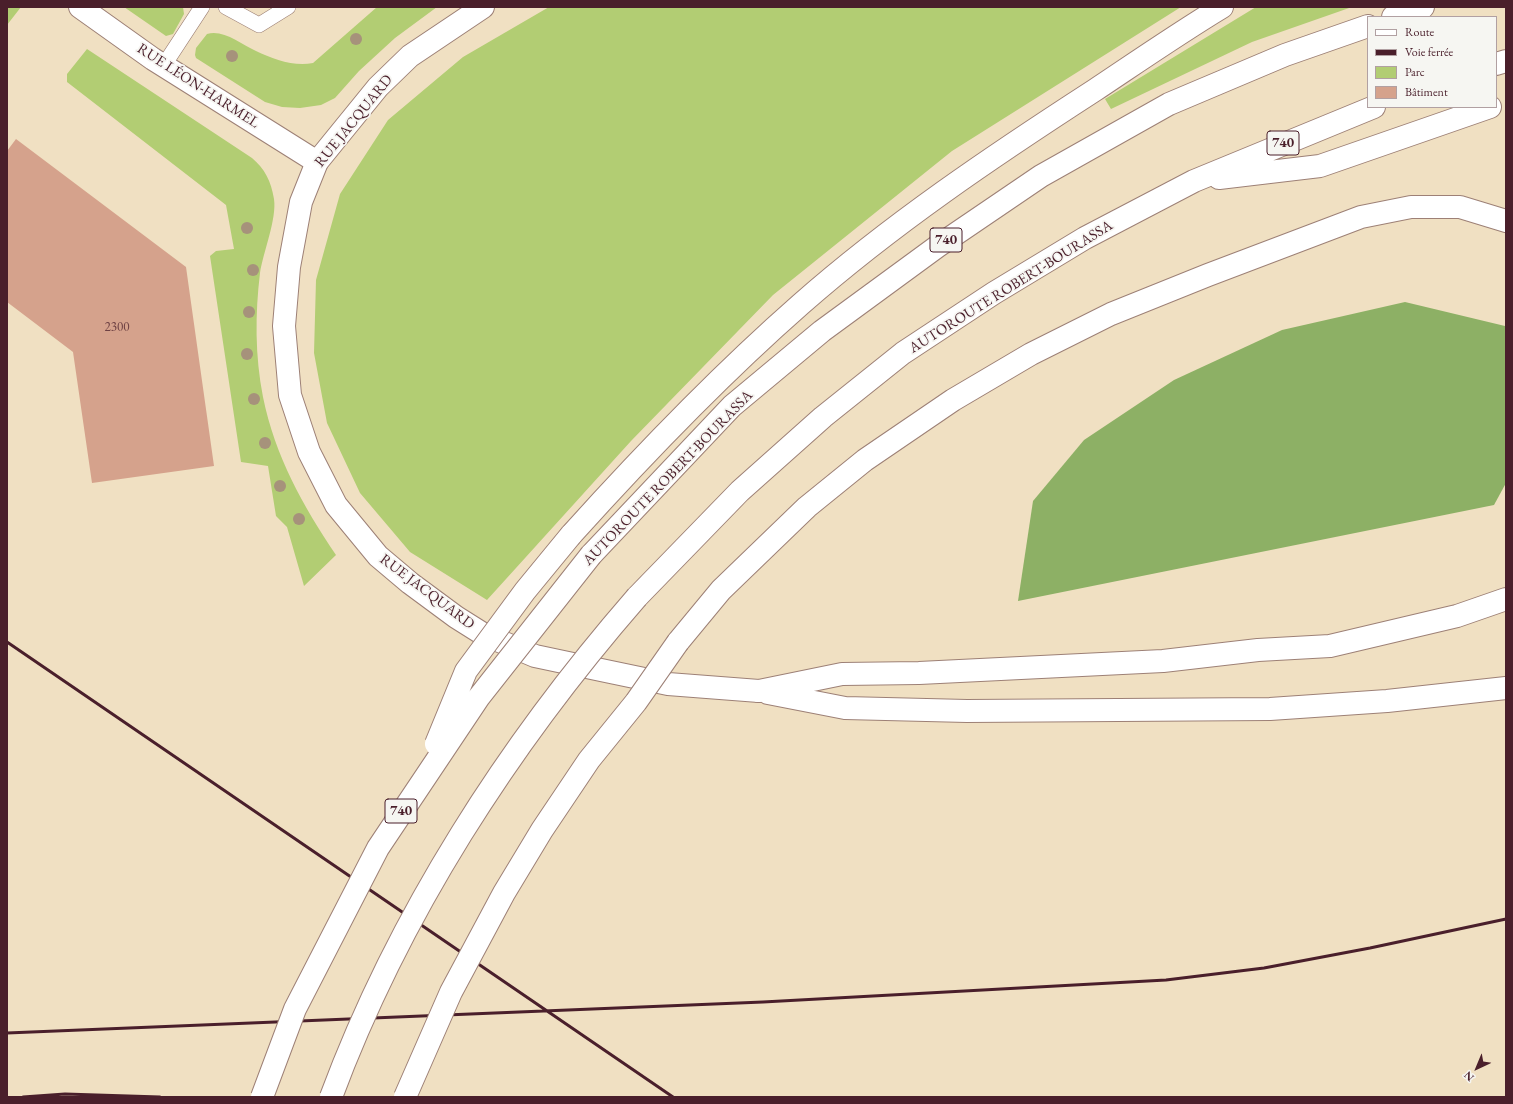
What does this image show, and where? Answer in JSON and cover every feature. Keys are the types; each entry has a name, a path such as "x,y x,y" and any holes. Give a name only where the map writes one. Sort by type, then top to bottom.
{"main road":[{"name":"RUE LÉON-HARMEL","path":"80,7 164,65 318,162"},
{"name":"RUE JACQUARD","path":"483,7 410,56 378,87 318,162 301,202 289,267 284,326 290,395 309,452 336,505 378,556 410,583 456,617 483,634 535,656 668,684 759,691"},
{"path":"418,786 466,671 525,591 571,535 637,462 707,392 802,304 880,239 1001,151 1222,7"},
{"path":"1396,16 1423,7"},
{"name":"AUTOROUTE ROBERT-BOURASSA","path":"262,1097 295,1009 378,848 418,786 479,697 591,555 732,406 822,331 938,246 1041,176 1169,104 1284,55 1367,26"},
{"name":"AUTOROUTE ROBERT-BOURASSA","path":"330,1097 346,1055 408,929 454,846 489,791 562,688 600,640 637,597 740,492 823,417 903,353 994,294 1085,238 1194,181 1372,108"},
{"path":"1194,181 1320,166 1487,108"},
{"path":"405,1097 451,992 504,893 542,830 589,760 636,702 678,642 721,590 807,507 865,460 953,400 1031,354 1110,314 1361,217 1411,207 1460,208 1506,221"},
{"path":"759,691 842,674 927,673 1162,661 1258,650 1330,646 1457,616 1506,599"},
{"path":"759,691 845,708 967,711 1270,709 1387,701 1506,688"}],"lane":[{"path":"164,65 202,7"},
{"path":"226,7 259,25 288,7"}],"green space":[{"path":"7,7 21,7 7,25"},
{"path":"124,7 183,7 184,14 173,34 166,36"},
{"path":"377,7 437,7 395,38 359,71 335,98 321,105 300,108 282,107 265,102 196,58 195,55 196,48 207,34 213,33 226,35 269,57 298,64 313,63"},
{"path":"549,7 1181,7 952,151 773,295 631,441 487,600 410,552 360,493 327,423 314,353 316,280 340,194 388,120 463,57"},
{"path":"1256,7 1352,7 1252,42 1111,109 1105,99"},
{"path":"87,49 252,158 264,171 269,181 274,199 274,216 260,273 257,304 257,351 260,382 268,419 283,460 312,518 336,555 304,586 287,527 276,516 268,466 241,462 210,256 216,251 234,249 226,205 67,82 67,74"},
{"path":"1405,302 1505,326 1506,328 1506,483 1494,505 1018,601 1033,501 1084,440 1174,380 1282,330"}],"building":[{"path":"16,139 186,267 214,466 92,483 73,352 7,302 7,151"}],"railway":[{"path":"7,642 673,1097"},
{"path":"7,1033 763,1002 1166,980 1264,968 1370,948 1506,919"},
{"path":"23,1097 65,1094 160,1097"}]}
